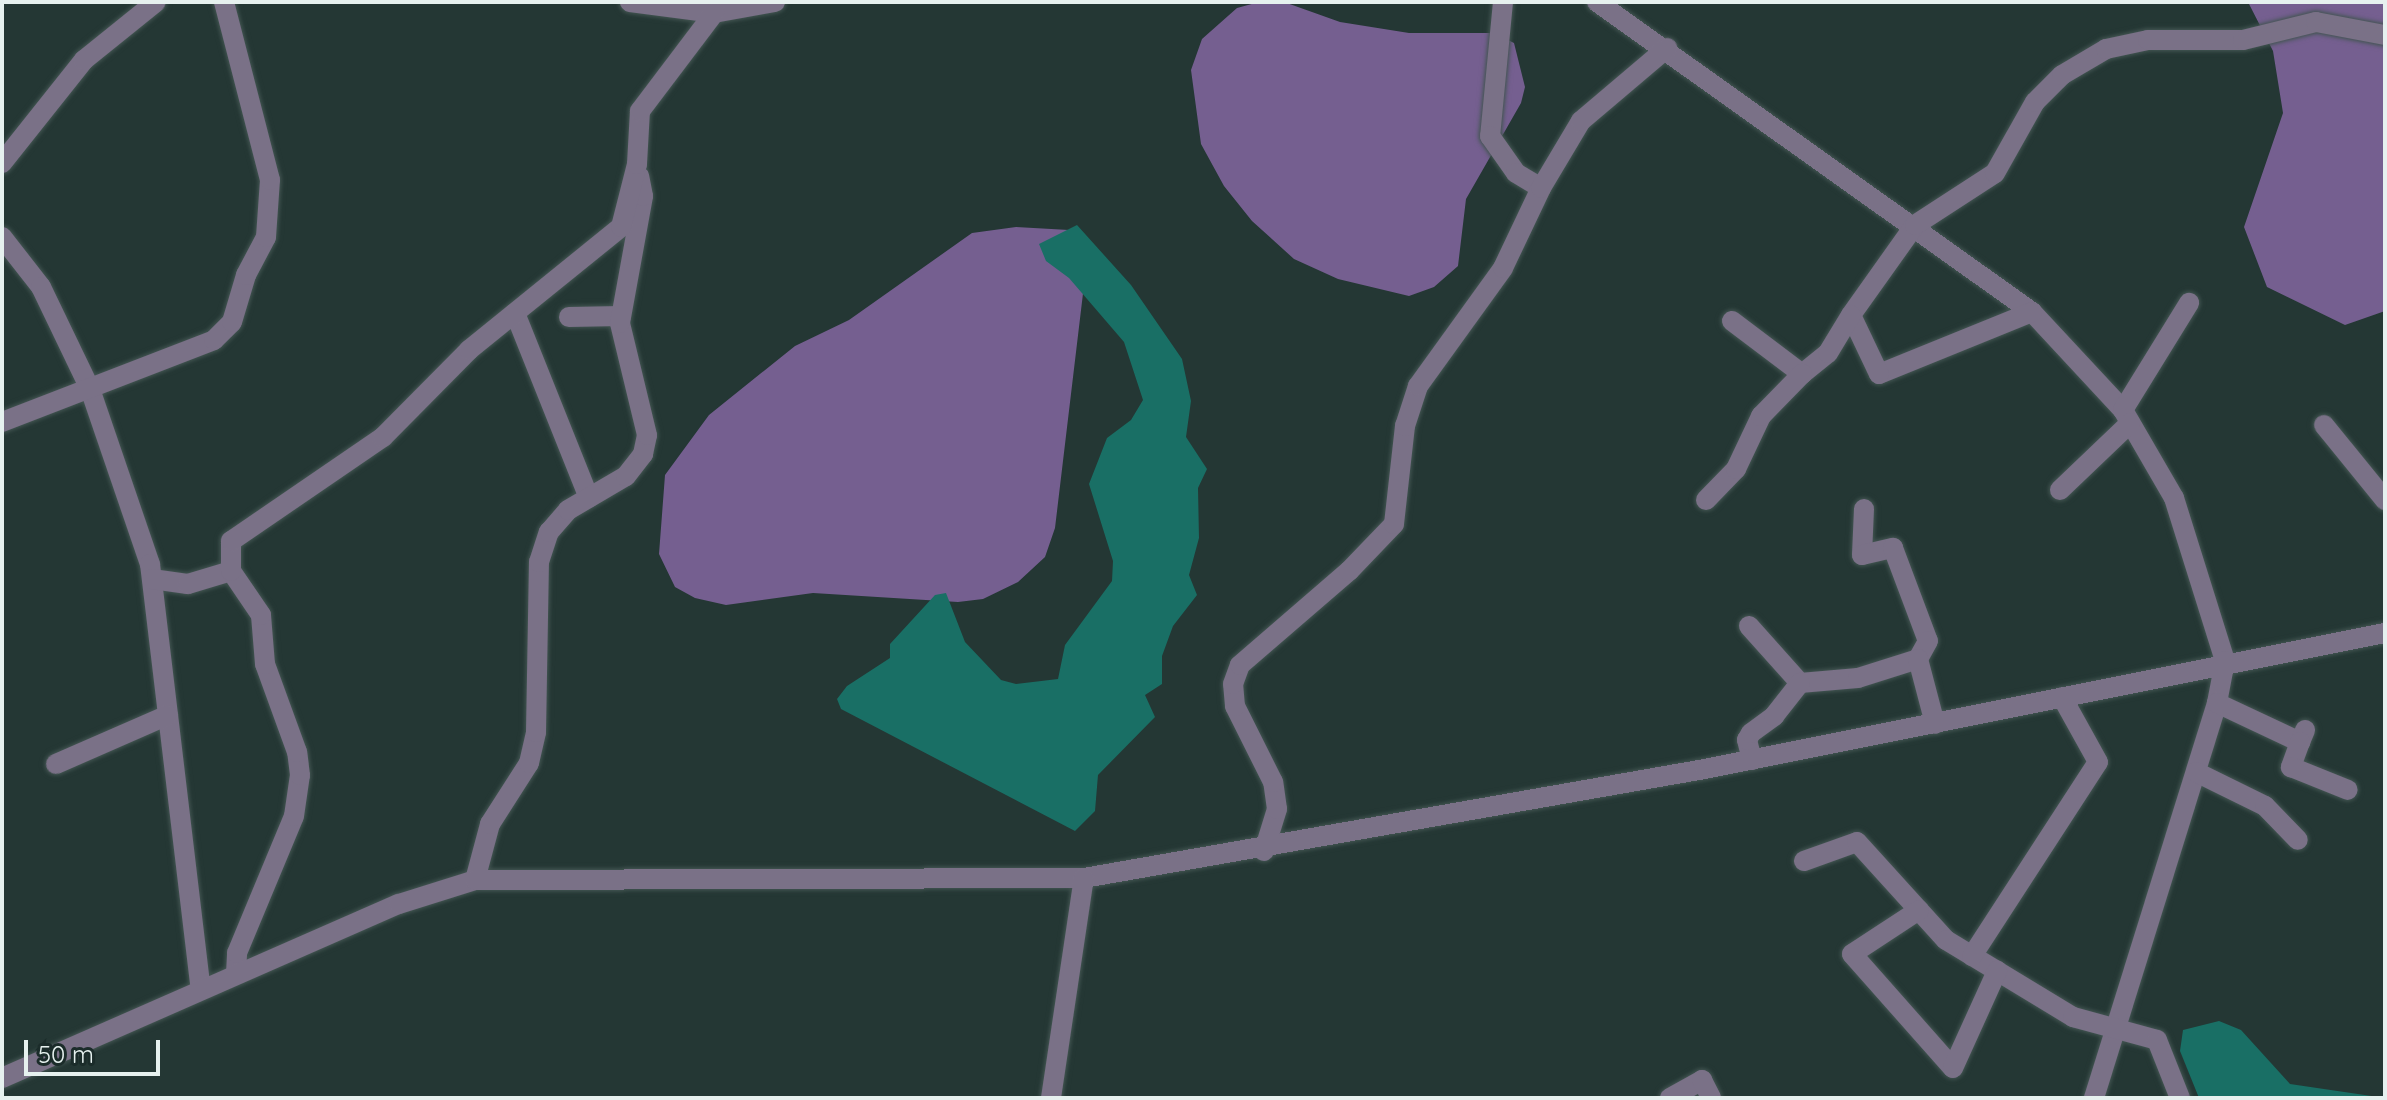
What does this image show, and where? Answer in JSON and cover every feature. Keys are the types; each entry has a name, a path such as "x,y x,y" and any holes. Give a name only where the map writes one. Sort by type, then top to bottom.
{"street":[{"path":"2,163 84,60 156,2"},
{"path":"2,422 214,340 232,322 246,275 266,237 270,180 224,2"},
{"path":"630,2 714,13 775,2"},
{"path":"1503,2 1490,136 1516,173 1541,188"},
{"path":"1597,2 1667,48 2032,312 2126,416 2174,498 2225,661 2217,703 2094,1098"},
{"path":"236,974 237,953 294,816 300,775 297,752 265,664 261,615 231,571 231,541 383,437 469,350 621,227 637,164 640,111 714,13"},
{"path":"1706,500 1736,469 1761,416 1802,374 1828,353 1915,225 1995,173 2035,102 2062,75 2106,49 2148,40 2243,40 2316,22 2385,35"},
{"path":"1264,851 1277,809 1273,782 1235,706 1233,684 1240,665 1349,571 1394,524 1405,426 1418,386 1503,268 1541,188 1581,121 1667,48"},
{"path":"475,880 490,824 529,763 536,732 539,562 549,532 568,510 626,476 643,454 647,435 625,358 621,316 643,196 637,164"},
{"path":"2,237 41,287 90,389 152,579 201,990"},
{"path":"2060,490 2126,416 2189,303"},
{"path":"1851,315 1879,374 2032,312"},
{"path":"515,313 589,498"},
{"path":"569,317 621,316"},
{"path":"1732,321 1802,374"},
{"path":"2324,425 2385,500"},
{"path":"1752,760 1747,740 1751,733 1774,716 1800,683 1858,678 1918,659 1928,641 1913,594 1893,548 1862,555 1864,509"},
{"path":"152,579 188,584 231,571"},
{"path":"1749,626 1800,683"},
{"path":"2,1078 399,904 475,880 1084,878 1264,851 1752,760 2225,661 2385,633"},
{"path":"1918,659 1935,724"},
{"path":"1972,956 2098,762 2062,697"},
{"path":"2217,703 2302,736 2291,767 2348,790"},
{"path":"56,764 168,715"},
{"path":"2196,772 2265,806 2298,840"},
{"path":"1804,861 1857,842 1946,940 2073,1017 2117,1025 2157,1040 2180,1098"},
{"path":"1051,1098 1084,878"},
{"path":"1919,910 1852,954 1953,1068 1997,971"},
{"path":"1670,1098 1702,1080 1711,1098"}],"shaded area":[{"path":"1259,2 1284,2 1340,22 1409,33 1494,33 1514,43 1525,87 1521,103 1466,199 1458,266 1434,287 1409,296 1338,279 1294,259 1252,221 1224,186 1201,144 1191,70 1202,39 1237,8"},
{"path":"2248,2 2385,2 2385,311 2345,325 2267,287 2244,227 2283,113 2273,51"},
{"path":"1077,225 1131,285 1182,359 1191,401 1186,437 1207,469 1198,488 1199,538 1189,575 1197,595 1173,626 1162,656 1162,684 1145,695 1155,717 1098,775 1095,811 1075,831 841,709 837,699 847,686 890,658 890,644 935,595 946,593 965,642 1001,680 1016,684 1058,679 1065,645 1112,581 1113,561 1089,484 1107,438 1131,420 1143,400 1124,342 1069,278 1046,261 1039,244"},
{"path":"1016,227 1069,230 1087,260 1055,528 1045,557 1018,582 983,599 958,602 813,593 726,605 695,598 675,587 659,554 665,475 709,415 795,346 849,320 972,233"},
{"path":"2219,1021 2241,1030 2290,1084 2385,1098 2199,1098 2180,1051 2183,1030"}]}
